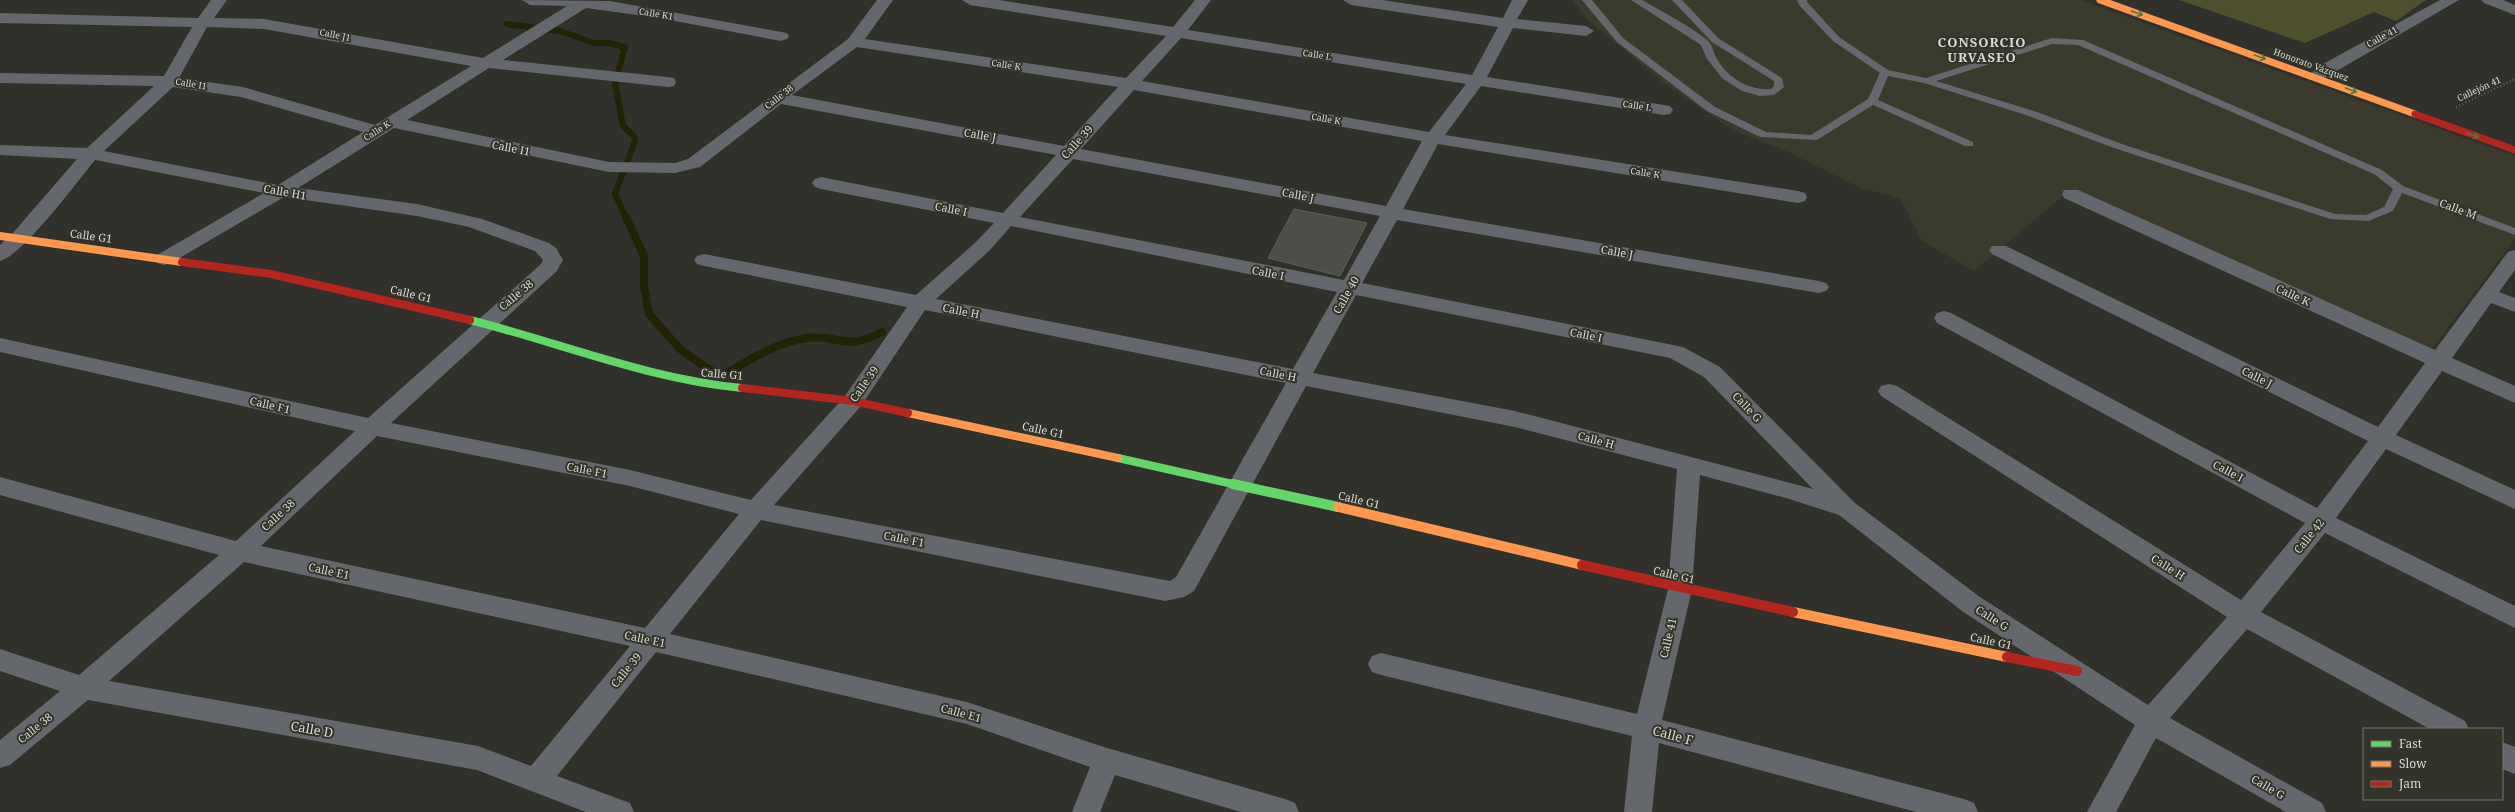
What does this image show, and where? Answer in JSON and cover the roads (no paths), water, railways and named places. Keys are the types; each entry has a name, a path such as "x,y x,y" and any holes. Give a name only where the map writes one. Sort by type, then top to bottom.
{"street":[{"path":"0,255 19,238 91,154 169,81 202,23 220,0"},
{"name":"Calle K1","path":"530,0 557,3 586,1 781,36"},
{"name":"Calle 38","path":"609,167 675,168 694,163 854,42 885,0"},
{"name":"Calle L","path":"970,0 1664,110"},
{"name":"Calle 39","path":"537,780 756,510 853,401 920,303 983,246 1177,33 1203,0"},
{"path":"1351,0 1506,23 1586,31"},
{"name":"Calle 40","path":"1175,590 1185,584 1433,138 1477,80 1506,23 1520,0"},
{"name":"Honorato Vázquez","path":"2100,0 2325,69 2515,150"},
{"name":"Calle 41","path":"2325,69 2451,0"},
{"path":"2489,0 2515,10"},
{"name":"Calle K","path":"164,259 281,191 484,63 586,1"},
{"name":"Calle J1","path":"0,18 264,24 484,63 668,82"},
{"name":"Calle K","path":"854,42 1130,84 1433,138 1798,198"},
{"name":"Calle I1","path":"0,78 169,81 243,92 383,126 609,167"},
{"name":"Calle J","path":"778,98 1069,151 1392,213 1819,287"},
{"name":"Calle H1","path":"0,150 91,154 281,191 417,210 475,223 542,247 549,252 553,260 550,266"},
{"name":"Calle I","path":"821,183 1349,289 1676,352 1712,372"},
{"name":"Calle K","path":"2071,194 2515,395"},
{"name":"Calle G1","path":"0,236 271,274 483,323 668,379 708,386 767,389 853,401 1241,484 1680,588 2077,672"},
{"name":"Calle J","path":"2000,250 2382,438 2515,500"},
{"name":"Calle 42","path":"2101,812 2151,720 2244,614 2321,521 2515,256"},
{"name":"Calle H","path":"704,260 1300,378 1515,418 1789,490 1847,509"},
{"name":"Calle 38","path":"0,756 85,688 239,551 483,323 550,266"},
{"path":"2487,294 2515,305"},
{"name":"Calle I","path":"1944,318 2321,521 2515,618"},
{"name":"Calle F1","path":"0,345 372,427 630,478 756,510 1165,591 1175,590"},
{"name":"Calle G","path":"1712,372 1847,509 1971,604 2151,720 2312,812"},
{"name":"Calle H","path":"1889,391 2244,614 2453,728"},
{"name":"Calle 41","path":"1638,812 1647,728 1680,588 1689,464"},
{"name":"Calle E1","path":"0,486 239,551 650,640 967,713 1107,760 1285,812"},
{"name":"Calle D","path":"0,660 85,688 478,758 620,812"},
{"name":"Calle F","path":"1380,664 1647,728 1964,812"},
{"path":"2503,755 2515,762"},
{"path":"1086,812 1107,760"}],"lane":[{"path":"1587,0 1620,40 1711,109 1764,135 1813,138 1872,101 1885,72"},
{"path":"1636,0 1705,43 1712,59 1726,76 1746,89 1760,93 1774,92 1780,87 1779,80 1715,40 1677,0"},
{"path":"1802,0 1802,3 1836,39 1885,72 1926,81 2033,114 2118,146 2334,217 2368,218 2389,209 2399,188"},
{"name":"Calle M","path":"1926,81 2036,45 2052,41 2080,42 2378,172 2399,188 2475,215 2515,232"},
{"path":"1872,101 1969,144"}],"waterway":[{"path":"507,24 560,31 594,43 609,43 625,47 615,83 623,126 634,136 635,141 615,194 626,218"},
{"path":"626,217 644,256 644,287 649,314 680,349 708,369 725,374 764,352 796,340 818,337 851,342 870,338 882,332"}],"district":[{"name":"CONSORCIO URVASEO","path":"1982,50"}]}
